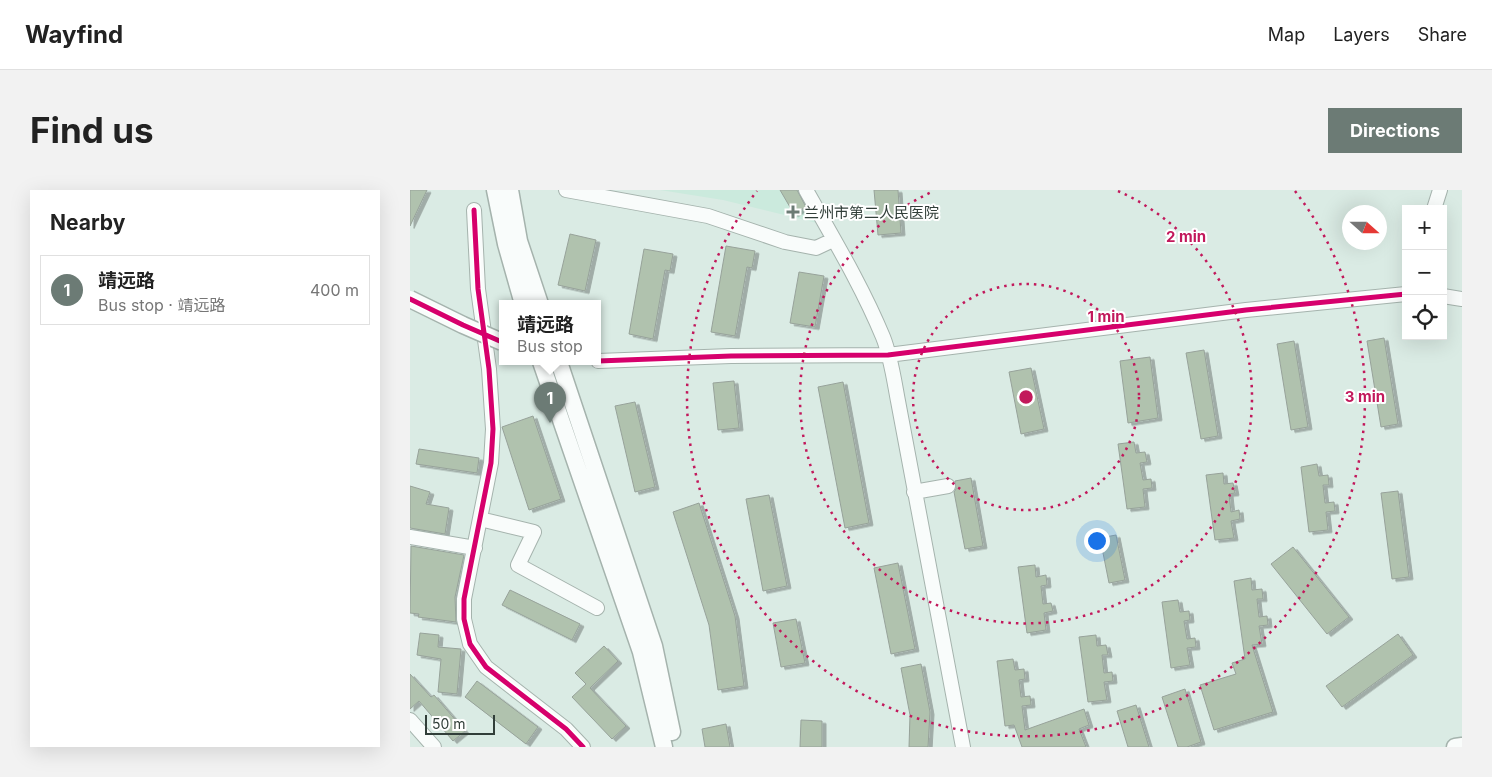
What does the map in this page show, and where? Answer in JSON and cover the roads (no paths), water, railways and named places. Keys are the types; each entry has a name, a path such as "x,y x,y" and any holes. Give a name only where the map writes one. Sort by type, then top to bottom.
{"main road":[{"path":"495,190 506,244 522,300"},
{"path":"510,190 518,240 539,300"},
{"path":"410,299 499,341"},
{"path":"542,365 642,652 664,747"},
{"path":"560,365 654,646 674,747"},
{"path":"1455,747 1462,746"}],"street":[{"path":"566,190 708,216 785,242 816,248 833,240"},
{"path":"806,190 855,278 883,338 888,355 963,747"},
{"path":"1435,205 1440,190"},
{"path":"474,210 478,289 489,369 493,429 491,463 464,599 464,619 470,644 486,667 566,729 583,747"},
{"path":"601,361 732,356 888,355 1246,310 1402,294"},
{"path":"1447,297 1462,299"},
{"path":"914,492 948,486"},
{"path":"480,519 534,532 518,565 597,608"},
{"path":"410,538 475,548"},
{"path":"410,720 434,747"}],"place":[{"name":"兰州市第二人民医院","path":"793,212"},
{"name":"靖远路","path":"550,423"}]}
